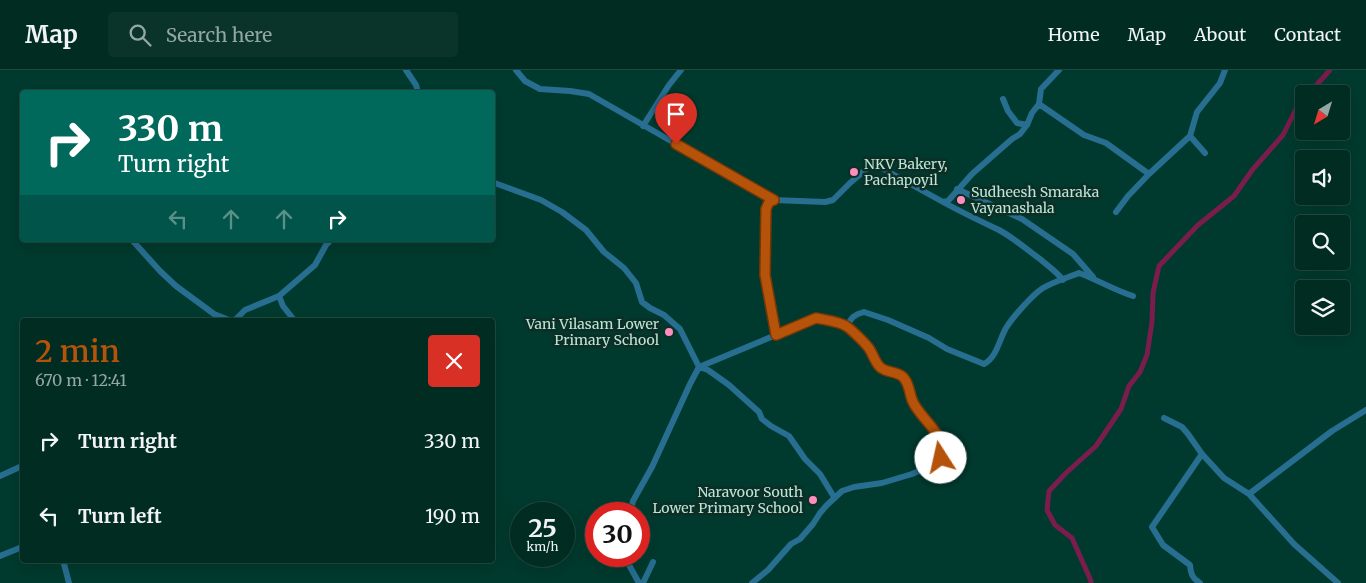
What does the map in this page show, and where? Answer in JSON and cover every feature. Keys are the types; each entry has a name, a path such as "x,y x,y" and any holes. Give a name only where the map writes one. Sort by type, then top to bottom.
{"street":[{"path":"406,70 417,90"},
{"path":"516,70 525,81 540,89 588,94 774,200 825,202 833,200 871,165 878,166 999,230 1023,245 1055,270 1063,280"},
{"path":"643,126 669,85 681,70"},
{"path":"943,202 948,201 972,174 1020,134 1027,126 1032,113 1039,104 1041,89 1059,70"},
{"path":"1116,212 1149,174 1190,136 1197,112 1220,83 1225,70"},
{"path":"1003,99 1016,123 1027,126"},
{"path":"1039,104 1084,135 1106,143 1149,174"},
{"path":"1190,136 1205,153"},
{"path":"495,183 541,200 562,212 586,230 604,252 624,268 636,283 642,302 664,315 680,329 699,367 708,370 729,385 759,412 762,418 771,426 789,436 805,459 820,474 834,497"},
{"path":"957,190 1022,219 1073,254 1095,280"},
{"path":"774,200 769,202 766,209 765,275 776,335"},
{"path":"134,242 176,286 209,312 224,318"},
{"path":"237,318 245,310 279,296 315,265 329,242"},
{"path":"846,326 853,317 864,312 888,320 929,338 947,349 984,364 990,360 1006,328 1029,300 1044,288 1080,273 1114,290 1133,296"},
{"path":"279,296 283,306 292,318"},
{"path":"633,502 652,467 699,367 816,318 846,326 869,348 881,369 899,373 905,379 912,400 941,441 941,458 925,469 882,483 854,487 842,491 834,497 800,538 791,544 768,570 752,583"},
{"path":"1250,494 1332,431 1366,410"},
{"path":"1164,418 1182,427 1202,454 1224,478 1250,494 1294,544 1338,583"},
{"path":"1200,583 1194,580 1190,565 1163,545 1152,526 1202,454"},
{"path":"0,476 20,467"},
{"path":"0,556 20,549"},
{"path":"643,583 653,562"},
{"path":"64,563 69,583"},
{"path":"630,567 639,583"}],"waterway":[{"path":"1316,85 1330,70"},
{"path":"1091,583 1072,538 1055,525 1047,510 1049,491 1096,446 1121,409 1129,386 1140,372 1147,355 1152,322 1153,293 1159,266 1198,225 1234,196 1253,169 1283,135 1295,111"}],"place":[{"name":"NKV Bakery, Pachapoyil","path":"854,172"},
{"name":"Sudheesh Smaraka Vayanashala","path":"961,200"},
{"name":"Vani Vilasam Lower Primary School","path":"669,332"},
{"name":"Naravoor South Lower Primary School","path":"813,500"}],"route":[{"path":"676,144 774,200 769,202 766,209 765,275 776,335 816,318 846,326 869,348 881,369 899,373 905,379 912,400 941,441 941,458"}]}
